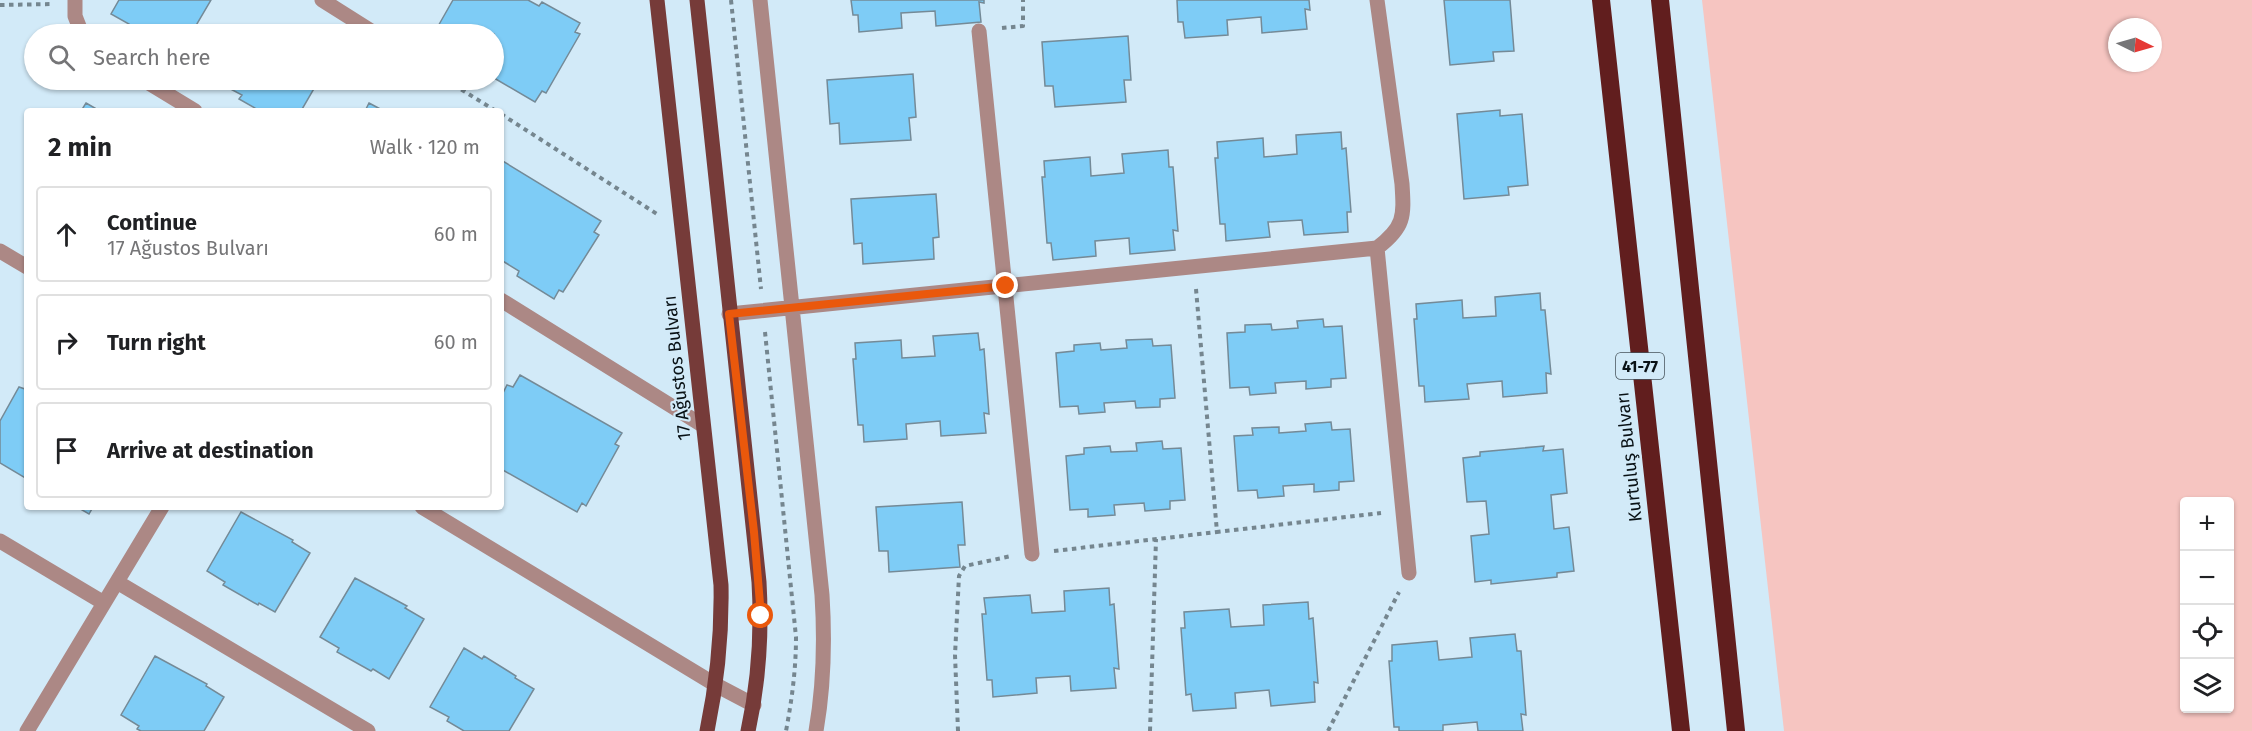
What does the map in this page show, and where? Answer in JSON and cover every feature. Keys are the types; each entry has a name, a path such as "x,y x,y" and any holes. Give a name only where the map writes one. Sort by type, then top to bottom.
{"highway":[{"name":"Kurtuluş Bulvarı","path":"1600,0 1681,731"},
{"path":"1660,0 1736,731"}],"main road":[{"name":"17 Ağustos Bulvarı","path":"657,0 721,585 721,626 716,685 707,731"},
{"path":"697,0 760,593 760,645 748,731"}],"street":[{"path":"322,0 360,24"},
{"path":"760,0 824,624 824,670 816,731"},
{"path":"729,314 1377,248 1391,238 1400,226 1404,211 1377,0"},
{"path":"74,2 78,24"},
{"path":"980,31 1032,554"},
{"path":"160,90 190,108"},
{"path":"1377,248 1409,573"},
{"path":"0,251 24,265"},
{"path":"504,302 702,425"},
{"path":"27,731 160,510"},
{"path":"427,510 716,685 753,705"},
{"path":"0,541 104,603"},
{"path":"117,582 368,731"}],"path":[{"path":"731,0 796,637 795,676 786,731"},
{"path":"980,31 1023,26 1023,0"},
{"path":"0,5 74,2"},
{"path":"462,90 491,108"},
{"path":"504,116 658,214"},
{"path":"1194,267 1217,532"},
{"path":"958,731 955,655 959,576 965,566 992,559 1404,510"},
{"path":"1150,731 1156,539"},
{"path":"1328,731 1409,573"}],"shaded area":[{"path":"1702,0 2252,0 2252,731 1784,731"}],"building":[{"path":"119,0 211,0 197,24 129,24 111,14"},
{"path":"453,0 528,0 539,6 542,2 580,23 575,32 580,34 546,93 542,91 535,102 504,84 504,24 439,24"},
{"path":"851,0 984,0 984,3 979,2 981,22 936,26 935,11 901,13 902,28 859,32 858,15 853,15"},
{"path":"1177,0 1309,0 1310,10 1305,9 1307,29 1262,33 1261,17 1227,20 1228,35 1185,38 1183,22 1178,22"},
{"path":"1444,0 1510,0 1514,51 1493,52 1494,61 1450,65"},
{"path":"1128,36 1131,80 1124,80 1126,102 1055,107 1053,86 1045,86 1042,42"},
{"path":"913,74 916,117 909,118 911,140 840,144 839,123 830,124 827,80"},
{"path":"232,90 313,90 303,108 255,108 239,99 242,95"},
{"path":"86,103 95,108 83,108"},
{"path":"369,103 378,108 366,108"},
{"path":"1500,110 1500,116 1522,114 1528,185 1508,187 1509,195 1464,199 1457,114"},
{"path":"1341,132 1342,149 1346,148 1351,212 1347,212 1348,232 1304,235 1302,220 1268,222 1270,237 1226,241 1225,224 1220,224 1215,158 1218,158 1217,142 1263,138 1264,157 1297,154 1296,135"},
{"path":"1168,150 1169,167 1173,167 1178,231 1173,230 1175,250 1130,254 1129,238 1095,241 1096,256 1053,260 1051,243 1047,243 1042,177 1045,177 1044,161 1090,157 1091,176 1124,173 1122,154"},
{"path":"504,162 601,221 594,232 599,235 563,292 559,290 554,299 517,276 519,271 504,262"},
{"path":"936,194 939,237 933,238 934,259 863,264 862,243 854,244 851,199"},
{"path":"1540,293 1541,310 1545,310 1551,374 1546,373 1547,393 1503,397 1502,381 1467,384 1469,399 1425,402 1424,386 1419,386 1414,319 1417,319 1416,304 1462,300 1463,318 1496,316 1495,297"},
{"path":"1323,319 1324,327 1342,326 1346,378 1331,379 1331,387 1306,389 1306,381 1275,383 1276,393 1250,395 1249,387 1230,388 1227,333 1245,332 1245,325 1271,324 1272,330 1298,328 1297,321"},
{"path":"978,333 980,350 984,349 989,414 984,413 986,433 941,436 940,421 906,424 907,439 864,442 863,425 858,425 853,359 856,359 855,343 901,340 902,358 935,356 933,336"},
{"path":"1152,339 1153,346 1171,345 1175,398 1160,399 1160,407 1136,408 1135,401 1104,403 1105,412 1079,414 1078,406 1060,407 1056,353 1074,351 1074,345 1100,343 1101,350 1127,348 1126,340"},
{"path":"520,375 622,433 615,444 619,446 586,506 582,503 577,512 504,471 504,391 507,385 513,387"},
{"path":"19,387 24,389 24,477 0,463 0,421"},
{"path":"1331,422 1332,430 1350,429 1354,481 1339,482 1339,490 1314,492 1314,484 1283,486 1284,496 1258,498 1257,490 1238,491 1234,436 1253,435 1252,428 1279,427 1279,433 1306,431 1305,424"},
{"path":"1162,441 1163,449 1181,448 1185,500 1170,501 1170,509 1145,511 1144,503 1114,505 1115,515 1088,517 1088,509 1070,510 1066,456 1084,454 1084,448 1110,446 1111,452 1137,451 1136,443"},
{"path":"1544,446 1543,451 1563,449 1567,493 1551,495 1554,529 1569,527 1574,571 1557,573 1557,577 1491,584 1491,580 1475,582 1471,536 1489,534 1486,501 1467,502 1463,458 1480,456 1480,452"},
{"path":"962,502 965,545 958,545 960,567 889,572 888,551 879,551 876,507"},
{"path":"241,512 293,540 292,542 310,553 275,612 223,585 225,582 207,571"},
{"path":"355,578 407,606 405,608 424,619 389,679 337,652 339,648 320,637"},
{"path":"1109,588 1110,605 1114,604 1119,669 1114,668 1116,688 1071,691 1070,676 1036,678 1037,693 993,697 992,680 987,680 982,614 986,614 984,598 1030,595 1032,613 1065,611 1064,591"},
{"path":"1308,602 1309,619 1313,618 1318,683 1314,682 1315,702 1271,706 1269,690 1235,693 1236,708 1193,711 1191,694 1186,695 1181,628 1185,628 1184,612 1229,609 1231,627 1264,625 1263,605"},
{"path":"1515,634 1517,651 1521,651 1526,715 1521,714 1523,731 1478,731 1477,722 1443,725 1443,731 1399,731 1399,727 1394,727 1389,661 1392,661 1392,645 1437,641 1439,660 1472,657 1470,638"},
{"path":"464,648 482,659 484,656 534,689 509,731 464,731 447,721 449,717 430,707"},
{"path":"155,656 207,684 206,686 224,697 204,731 141,731 137,729 139,726 121,715"}],"route":[{"path":"761,616 754,532 729,314 1006,286"}]}
